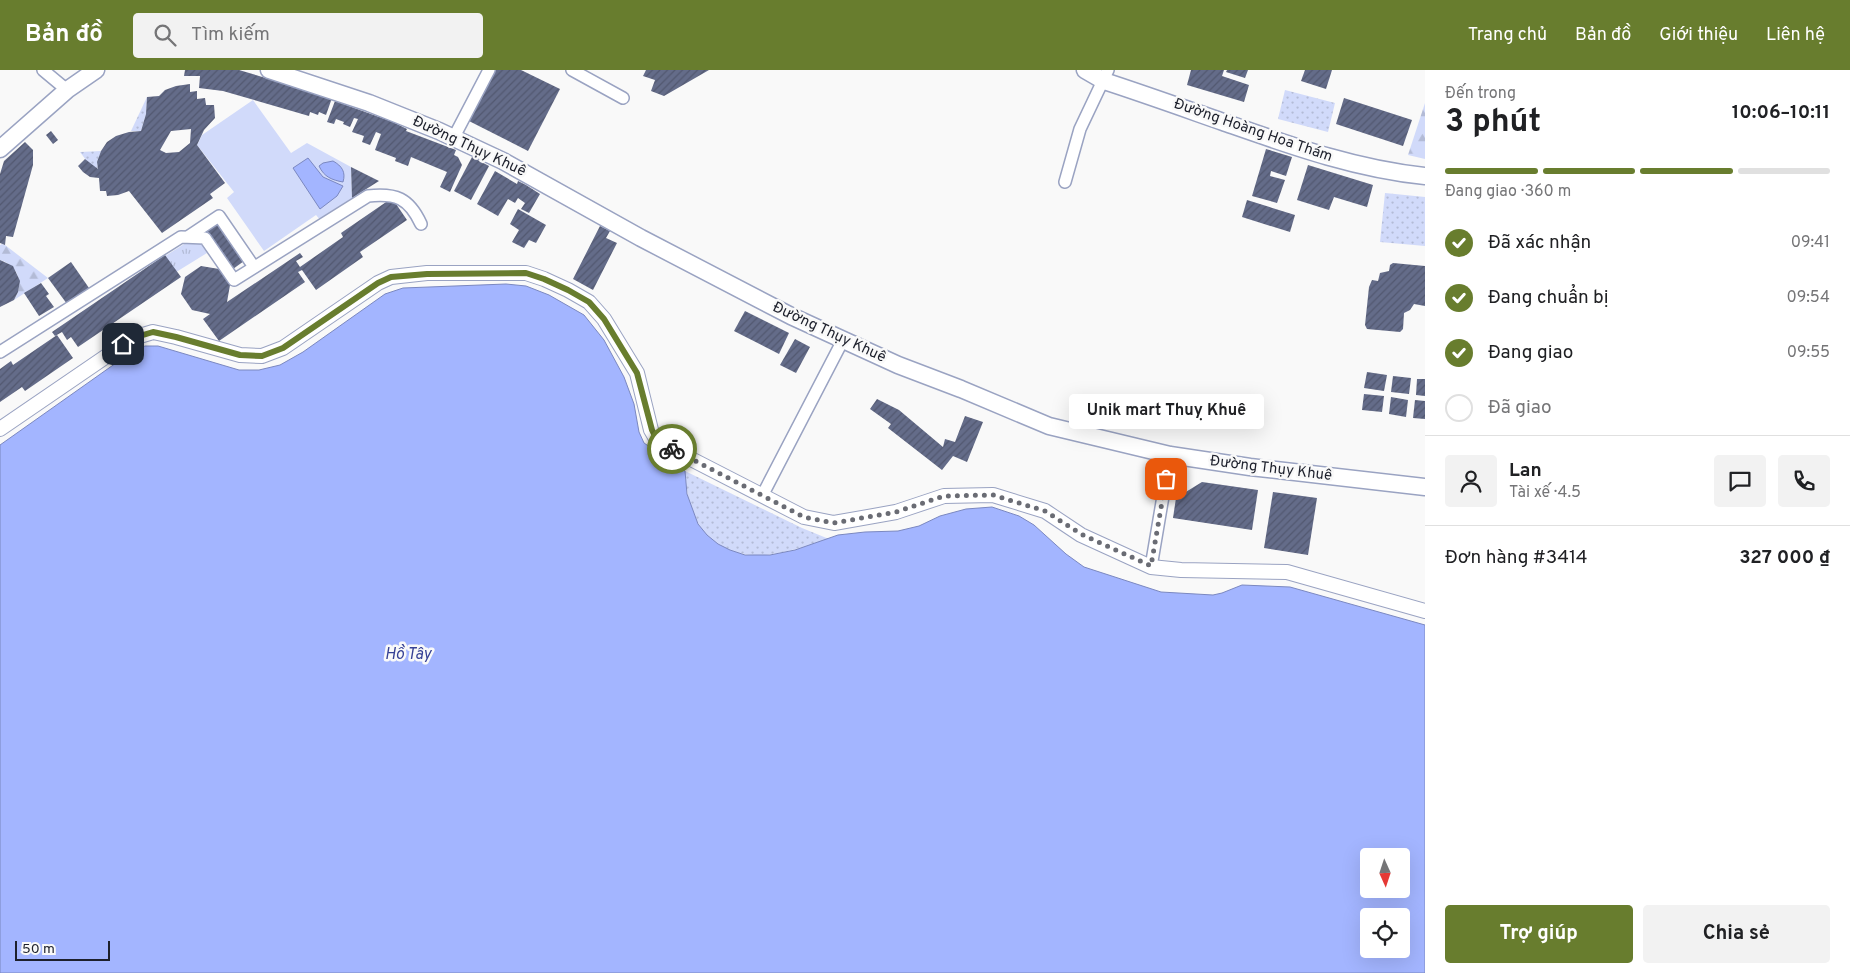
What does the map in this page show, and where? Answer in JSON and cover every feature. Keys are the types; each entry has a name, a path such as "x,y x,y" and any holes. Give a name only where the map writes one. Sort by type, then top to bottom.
{"main road":[{"path":"0,149 67,90 96,70"},
{"name":"Đường Thụy Khuê","path":"269,70 369,103 454,137 502,161 641,238 843,340 898,365 1049,426 1170,455 1250,467 1425,487"},
{"name":"Đường Hoàng Hoa Thám","path":"1085,70 1106,75 1259,135 1343,161 1394,173 1425,176"}],"street":[{"path":"43,70 67,90"},
{"path":"454,137 489,70"},
{"path":"572,70 623,98"},
{"path":"1065,182 1080,129 1106,75"},
{"path":"0,352 181,237 206,238 234,280 368,196 384,194 403,199 415,210 421,224"},
{"path":"189,236 219,216 254,267"},
{"path":"0,429 133,338 153,332 240,355 262,356 283,348 378,283 391,277 427,274 526,273 544,279 589,302 604,319 637,373 652,430 658,442 804,517 834,523 896,512 944,496 993,495 1045,511 1081,534 1151,566 1181,570 1287,572 1425,611"},
{"path":"762,496 843,340"},
{"path":"1151,566 1170,455"}],"green space":[{"path":"1285,90 1335,103 1328,132 1278,119"},
{"path":"147,97 146,114 141,131 131,131"},
{"path":"253,100 291,153 307,143 351,167 352,198 321,221 316,215 264,251 227,198 234,192 197,145 202,135"},
{"path":"1425,103 1425,159 1408,155"},
{"path":"101,151 97,162 98,169 89,164 80,152"},
{"path":"1385,193 1425,197 1425,246 1380,242"},
{"path":"189,241 201,243 207,253 173,274 162,258"},
{"path":"2,244 48,278 14,300 19,288 18,276 12,266 0,260 0,245"},
{"path":"685,471 802,528 829,539 801,548 762,555 740,553 720,546 704,532 695,517 687,491"}],"water":[{"path":"308,158 323,177 343,186 337,196 320,209 293,168"},
{"path":"333,161 342,170 344,175 343,182 323,173 319,166"},
{"name":"Hồ Tây","path":"506,284 526,286 549,295 584,315 604,340 624,377 634,404 639,432 644,443 685,471 687,494 698,524 718,544 745,555 770,555 795,550 838,535 898,531 919,526 940,516 966,509 992,507 1019,516 1034,525 1066,554 1084,567 1161,592 1213,595 1242,585 1290,587 1425,625 1425,973 0,973 0,445 133,351 145,346 158,346 239,370 259,370 280,365 303,352 385,294 403,288"}],"building":[{"path":"185,70 239,70 332,98 326,115 319,112 318,115 310,112 309,116 223,91 199,88 200,76 184,76"},
{"path":"493,70 521,70 560,89 528,151 467,120"},
{"path":"646,70 709,70 664,96 651,91 655,80 643,76"},
{"path":"1191,70 1224,70 1222,76 1249,85 1244,102 1187,85"},
{"path":"1227,70 1248,70 1245,78 1226,72"},
{"path":"1305,70 1332,70 1326,89 1301,81"},
{"path":"190,84 190,92 197,91 197,99 205,98 206,105 214,105 215,118 204,130 197,145 225,183 210,194 213,198 162,233 129,191 107,196 106,191 100,191 99,178 90,177 78,166 85,159 98,169 97,162 107,142 116,136 141,131 146,114 147,97 159,96 165,90","holes":["191,129 190,143 179,152 166,153 160,150 171,131"]},
{"path":"1344,98 1412,120 1403,146 1336,124"},
{"path":"335,101 393,122 407,129 406,131 456,150 454,155 458,157 462,165 450,192 440,187 447,172 411,157 408,166 395,161 396,158 375,150 381,134 376,132 370,145 362,142 364,136 352,132 358,119 354,118 350,127 336,119 334,124 327,122"},
{"path":"51,131 58,140 53,144 46,135"},
{"path":"25,142 33,150 33,165 13,237 6,236 5,245 0,243 0,174 4,161"},
{"path":"1266,149 1292,157 1286,176 1271,171 1270,176 1285,180 1277,203 1252,196"},
{"path":"472,157 489,166 471,200 454,191"},
{"path":"1308,165 1373,185 1367,207 1334,197 1329,210 1297,200"},
{"path":"351,167 379,181 352,198"},
{"path":"495,171 517,184 518,181 526,185 540,194 529,213 521,209 525,203 518,198 515,203 508,199 498,216 477,204"},
{"path":"392,198 407,220 360,252 363,257 316,290 302,270 298,272 305,282 219,341 203,319 210,314 192,310 181,294 185,277 201,266 219,269 230,285 227,302 300,253 303,257 296,261 300,267 343,237 341,233"},
{"path":"1247,200 1295,215 1290,232 1242,217"},
{"path":"518,209 546,225 536,243 529,240 524,248 512,242 519,230 510,224"},
{"path":"218,224 244,261 233,269 207,231"},
{"path":"600,226 610,231 606,238 617,243 593,290 573,279"},
{"path":"165,255 181,277 78,347 71,337 67,340 62,332 55,336 52,332"},
{"path":"0,260 13,266 20,281 14,300 0,307"},
{"path":"71,262 89,288 67,304 48,278"},
{"path":"1393,263 1425,266 1425,306 1414,304 1410,310 1404,313 1403,329 1400,332 1367,329 1365,325 1369,287 1372,280 1378,281 1380,273 1389,271 1390,265"},
{"path":"41,283 49,294 46,296 54,307 39,316 24,293"},
{"path":"745,311 789,333 779,354 734,331"},
{"path":"57,335 73,358 25,391 22,387 0,402 0,369 11,361 13,365"},
{"path":"795,339 810,347 796,373 780,365"},
{"path":"1367,372 1387,375 1384,391 1364,388"},
{"path":"1393,376 1411,378 1409,394 1391,392"},
{"path":"1417,379 1425,379 1425,396 1416,395"},
{"path":"1364,394 1384,396 1382,412 1362,410"},
{"path":"1391,397 1408,400 1406,417 1389,414"},
{"path":"877,399 899,410 943,447 945,439 955,442 965,416 983,422 967,462 953,456 942,470 888,428 891,424 870,409"},
{"path":"1415,400 1425,401 1425,419 1413,418"},
{"path":"1202,482 1258,490 1252,530 1173,518 1176,498"},
{"path":"1273,492 1317,498 1308,555 1264,548"}],"way so far":[{"path":"672,449 804,517 834,523 896,512 944,496 993,495 1045,511 1081,534 1151,566 1166,479"}],"place":[{"name":"Unik mart Thuỵ Khuê","path":"1166,479"}],"route":[{"path":"123,344 133,338 153,332 240,355 262,356 283,348 378,283 391,277 427,274 526,273 568,290 589,302 604,319 637,373 652,430 658,442 672,449"}]}
